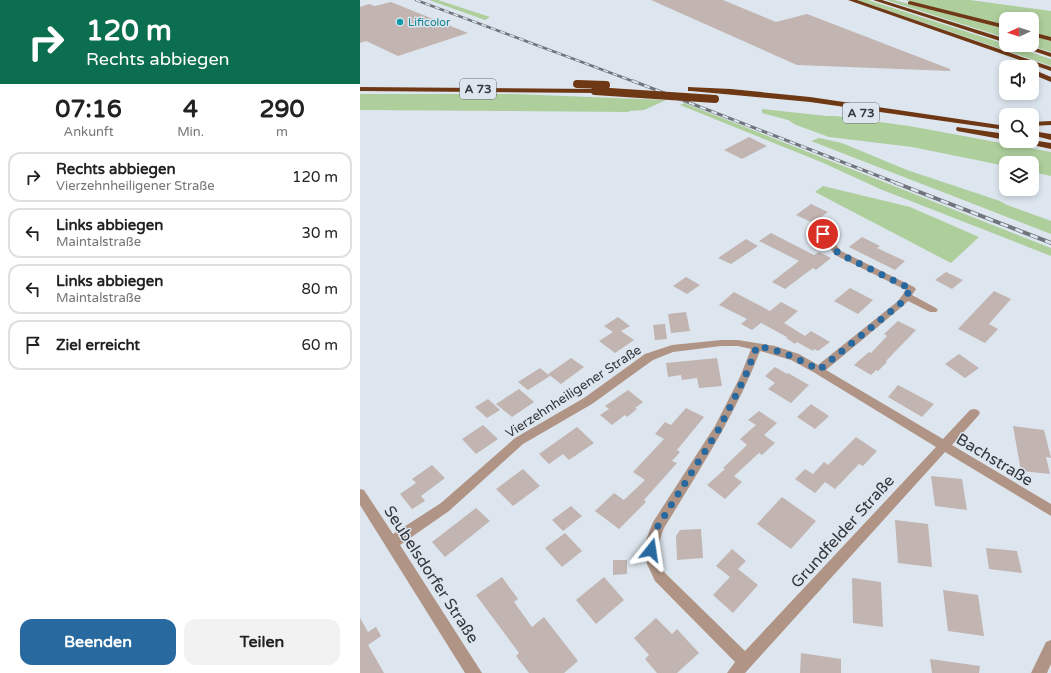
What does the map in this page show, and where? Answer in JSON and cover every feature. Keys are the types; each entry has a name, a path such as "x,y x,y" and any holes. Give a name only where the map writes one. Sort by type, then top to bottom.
{"highway":[{"path":"851,0 1051,69"},
{"path":"876,0 999,39"},
{"path":"906,2 999,25"},
{"path":"924,26 1007,60"},
{"path":"1039,36 1051,39"},
{"path":"1039,52 1051,56"},
{"path":"1039,74 1051,80"},
{"name":"A 73","path":"360,84 577,84 691,89 837,103 999,127"},
{"name":"A 73","path":"360,89 596,91 715,99 873,115 999,136"},
{"path":"958,120 999,123"},
{"path":"1039,124 1051,123"},
{"path":"1039,135 1051,137"},
{"path":"1039,144 1051,146"}],"street":[{"path":"819,370 901,303 911,289 838,253 823,234"},
{"path":"906,296 934,310"},
{"name":"Vierzehnheiligener Straße","path":"392,543 445,507 519,441 588,401 649,356 672,349 721,343 738,343 771,349 795,357 819,370 942,446"},
{"path":"745,662 660,578 652,562 651,550 652,540 658,526 719,429 745,377 757,346"},
{"name":"Grundfelder Straße","path":"735,673 942,446 974,413"},
{"name":"Bachstraße","path":"942,446 1048,506"},
{"name":"Seubelsdorfer Straße","path":"360,494 474,673"},
{"path":"1039,673 1051,647"}],"green space":[{"path":"429,0 438,0 490,17 485,20"},
{"path":"857,0 868,0 999,42 999,48"},
{"path":"886,0 894,0 999,27 999,36"},
{"path":"905,0 970,0 1051,11 1051,37 1039,34 1039,12 999,12 999,23"},
{"path":"1039,38 1051,41 1051,52 1039,48"},
{"path":"1010,52 1029,52 1051,59 1051,66 1039,62 1039,60 1033,60"},
{"path":"360,94 514,94 666,100 644,110 629,112 360,110"},
{"path":"684,103 1051,248 1051,256 880,189 821,162 680,105"},
{"path":"762,109 836,116 909,126 999,142 999,148 1029,148 1051,152 1051,176 1039,173 1039,156 999,156 999,165 912,147 829,137 796,125 788,120 762,113"},
{"path":"819,138 842,143 907,170 1000,201 1051,221 1051,234 811,141"},
{"path":"823,186 910,207 979,237 951,263 815,192"}],"building":[{"path":"651,0 723,0 776,22 807,14 950,69 950,71 797,65"},
{"name":"Lificolor","path":"391,2 468,33 398,56 366,41 360,43 360,7 369,4 375,6"},
{"path":"749,137 767,146 742,159 724,150"},
{"path":"811,204 828,212 813,223 796,215"},
{"path":"771,233 814,255 819,252 831,258 816,270 813,268 785,289 772,282 799,261 759,241"},
{"path":"862,237 880,246 877,248 905,261 895,270 849,247"},
{"path":"746,239 758,246 731,264 718,258"},
{"path":"946,272 963,280 952,289 935,280"},
{"path":"686,277 700,285 687,294 673,286"},
{"path":"850,288 873,300 858,314 834,301"},
{"path":"994,291 1011,299 989,324 998,329 985,343 958,329"},
{"path":"734,292 770,311 781,302 798,311 784,323 805,336 811,331 830,342 818,351 814,349 813,351 797,342 795,344 786,338 787,337 761,323 752,330 741,324 747,319 719,305"},
{"path":"686,312 690,331 671,333 668,314"},
{"path":"618,317 630,326 621,331 634,340 615,353 599,341 613,332 604,326"},
{"path":"898,321 916,330 878,371 876,370 871,375 854,365 869,352 871,353 887,336 884,334"},
{"path":"665,324 667,339 655,340 653,325"},
{"path":"959,354 979,368 965,378 945,364"},
{"path":"571,358 584,367 561,384 548,374"},
{"path":"717,358 722,386 699,388 697,378 682,380 681,375 668,377 666,363"},
{"path":"775,367 809,385 791,403 768,389 775,383 765,376"},
{"path":"540,368 550,376 528,390 518,382"},
{"path":"898,385 934,404 922,417 888,397"},
{"path":"519,389 534,402 512,417 496,404"},
{"path":"628,390 643,402 627,417 625,415 612,425 600,415 609,409 605,406"},
{"path":"488,399 500,410 487,418 475,407"},
{"path":"811,404 829,416 815,429 797,417"},
{"path":"686,408 704,417 677,450 680,452 672,461 677,463 644,500 646,502 619,529 595,511 614,493 624,500 645,480 633,472 664,439 655,434 665,422 671,425"},
{"path":"759,411 777,423 764,435 775,443 762,455 759,453 734,476 742,482 725,499 707,485 725,469 723,468 747,445 740,439 756,425 748,420"},
{"path":"483,425 498,439 476,454 462,439"},
{"path":"1013,426 1044,430 1051,458 1046,457 1050,474 1021,471"},
{"path":"577,427 594,443 569,460 563,454 549,464 539,454"},
{"path":"856,437 877,451 863,466 859,464 835,489 825,482 815,493 795,479 805,469 813,474 824,462 828,465"},
{"path":"432,465 445,478 421,496 425,501 412,509 400,494 416,483 412,479"},
{"path":"523,469 540,486 513,506 496,489"},
{"path":"931,476 962,479 967,510 935,506"},
{"path":"782,497 816,521 791,549 757,524"},
{"path":"571,506 582,516 563,531 552,520"},
{"path":"476,508 490,521 445,557 432,542"},
{"path":"895,520 928,524 932,567 898,563"},
{"path":"701,529 703,558 677,560 676,536 680,530"},
{"path":"565,533 582,551 562,567 545,548"},
{"path":"986,548 1017,551 1022,573 989,569"},
{"path":"732,549 746,561 738,569 758,585 733,613 713,595 730,577 716,566"},
{"path":"613,560 627,560 627,574 613,575"},
{"path":"502,577 518,599 514,602 532,627 544,617 578,661 564,673 529,673 516,656 519,653 476,595"},
{"path":"604,577 624,600 596,624 576,600"},
{"path":"852,578 881,582 883,627 853,623"},
{"path":"943,590 978,595 984,636 948,631"},
{"path":"360,618 368,632 376,627 381,636 368,645 384,673 360,673"},
{"path":"656,618 672,634 677,629 699,653 677,673 657,673 645,659 649,655 634,638"},
{"path":"801,653 841,659 841,673 800,673"},
{"path":"930,659 980,666 979,673 932,673"}],"railway":[{"path":"416,0 635,82"},
{"path":"633,81 899,184"},
{"path":"896,183 1051,243"}],"place":[{"name":"Lificolor","path":"400,22"}],"route":[{"path":"651,550 652,540 658,526 719,429 745,377 757,346 795,357 819,370 901,303 911,289 838,253 823,234"}]}
